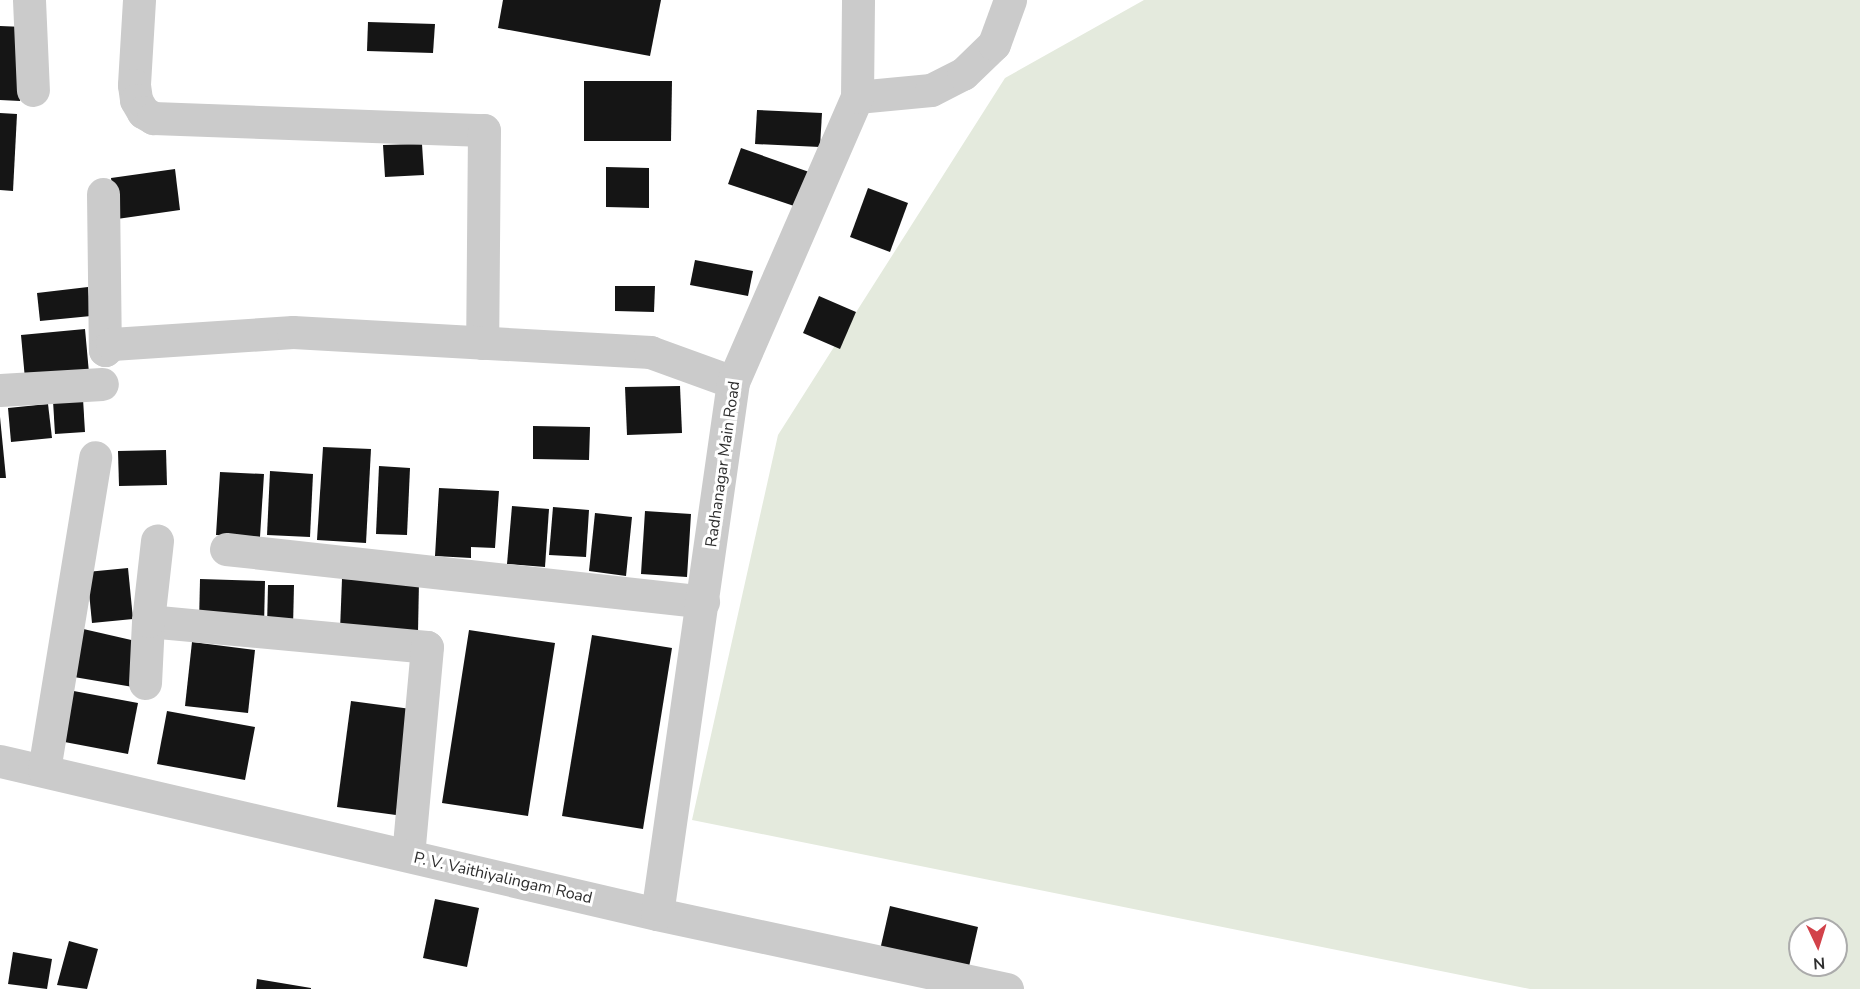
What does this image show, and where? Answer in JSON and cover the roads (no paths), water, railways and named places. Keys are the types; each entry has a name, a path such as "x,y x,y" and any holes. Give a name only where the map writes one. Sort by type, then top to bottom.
{"street":[{"path":"29,0 33,90"},
{"path":"139,0 134,85 136,100 143,112 153,118 484,130 482,343"},
{"name":"Radhanagar Main Road","path":"657,914 733,382 857,97 858,0"},
{"path":"857,97 931,90 963,74 994,44 1011,0"},
{"path":"103,194 105,350 112,344 293,332 650,352 733,382"},
{"path":"0,390 102,384"},
{"path":"44,770 94,457"},
{"path":"145,683 148,621 157,541"},
{"path":"226,549 703,602"},
{"path":"148,621 428,647 408,855"},
{"name":"P. V. Vaithiyalingam Road","path":"0,761 657,914 1007,989"}]}
